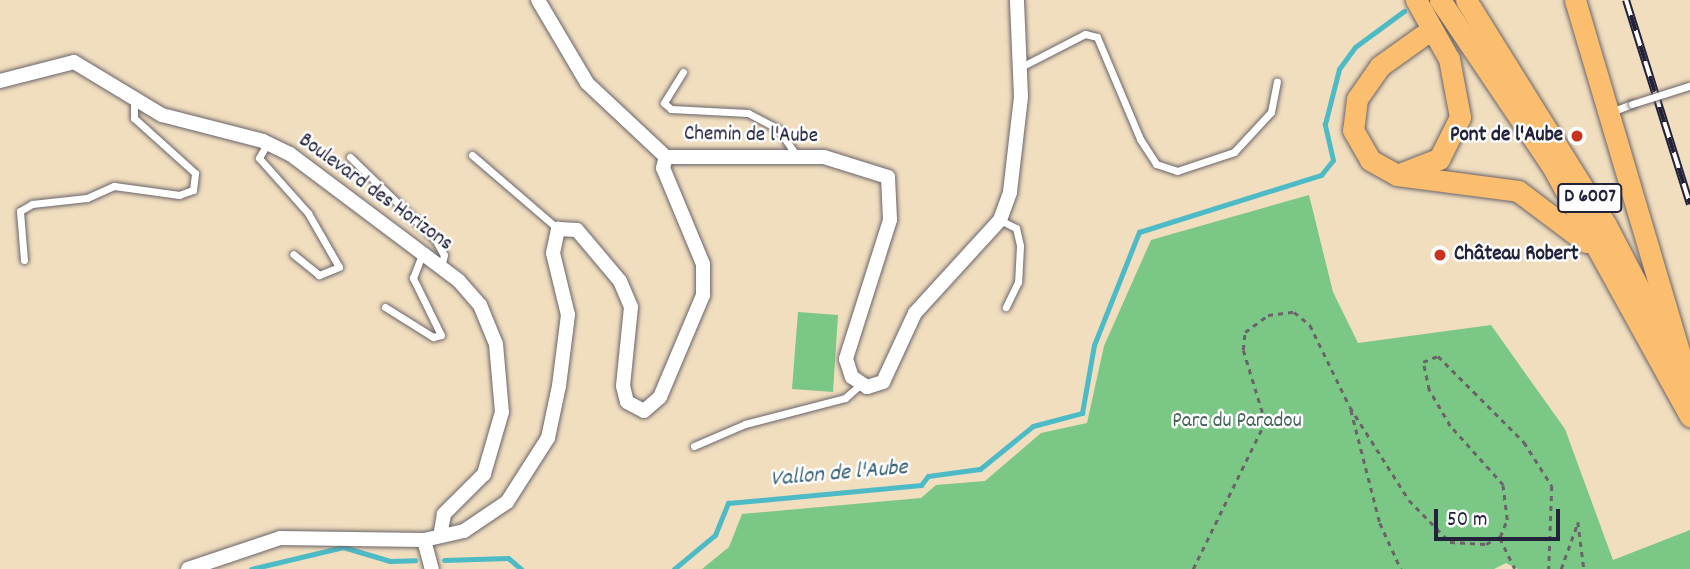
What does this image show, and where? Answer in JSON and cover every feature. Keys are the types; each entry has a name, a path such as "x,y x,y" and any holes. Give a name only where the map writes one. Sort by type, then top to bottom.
{"main road":[{"path":"1397,175 1439,159 1460,117 1449,59 1416,0"},
{"name":"D 6007","path":"1440,0 1552,166 1690,416"},
{"name":"D 6007","path":"1466,0 1606,225 1690,388"},
{"path":"1575,0 1690,388"},
{"path":"1422,36 1364,83 1353,115 1359,145 1397,175 1518,191 1600,256"}],"street":[{"path":"538,0 587,83 666,157"},
{"path":"862,384 883,382 935,284 1000,220 1017,156 1017,0"},
{"name":"Boulevard des Horizons","path":"0,81 74,62 186,124 267,143 441,268 480,305 496,344 502,412 484,474 444,513 440,536"},
{"name":"Chemin de l'Aube","path":"558,229 577,230 620,281 631,307 623,386 627,402 644,411 660,397 704,295 703,264 663,168 666,157 797,156 874,170 888,177 894,194 846,359 862,384"},
{"path":"188,569 280,538 424,540 464,531 507,502 532,472 548,438 568,315 553,253 558,229"},
{"path":"424,540 432,569"}],"lane":[{"path":"1018,69 1085,34 1097,37 1140,139 1156,164 1177,172 1234,152 1271,113 1277,82"},
{"path":"683,72 664,103 671,109 748,113 778,129 797,156"},
{"path":"1607,113 1690,85"},
{"path":"24,260 20,211 32,204 88,198 114,186 179,195 193,190 195,173 134,118 134,96"},
{"path":"267,143 259,158 308,213 339,267 319,275 293,254"},
{"path":"472,155 558,229"},
{"path":"350,158 435,239 444,255 441,268"},
{"path":"1000,220 1016,228 1020,246 1018,282 1006,307"},
{"path":"385,307 433,337 441,335 413,278 422,254"},
{"path":"694,446 745,424 845,398 862,384"}],"path":[{"path":"1193,569 1265,422 1244,350 1245,332 1268,315 1294,312 1310,325 1350,407 1409,500 1450,542 1486,544 1500,537 1507,520 1503,485 1450,426 1429,390 1423,362 1438,356 1524,442 1552,486 1547,551 1549,569"},
{"path":"1350,407 1380,523 1401,569"},
{"path":"1561,569 1578,523 1584,569"},
{"path":"1500,537 1514,569"}],"green space":[{"name":"Parc du Paradou","path":"1309,195 1333,292 1358,343 1491,325 1565,429 1613,560 1690,530 1690,569 1518,569 1506,563 1494,569 702,569 729,547 742,514 921,498 936,485 985,481 1041,433 1087,423 1104,346 1151,240"},
{"path":"798,312 838,315 833,392 792,389"}],"waterway":[{"name":"Vallon de l'Aube","path":"674,569 715,535 728,503 921,485 928,476 980,469 1033,426 1082,413 1094,345 1139,232 1321,175 1333,160 1325,124 1339,69 1355,47 1404,11"},
{"path":"251,569 343,547 390,561 415,560"},
{"name":"Vallon de l'Aube","path":"444,560 508,558 521,569"}],"railway":[{"path":"1626,0 1690,204"}],"place":[{"name":"Pont de l'Aube","path":"1577,136"},
{"name":"Château Robert","path":"1440,255"}]}
